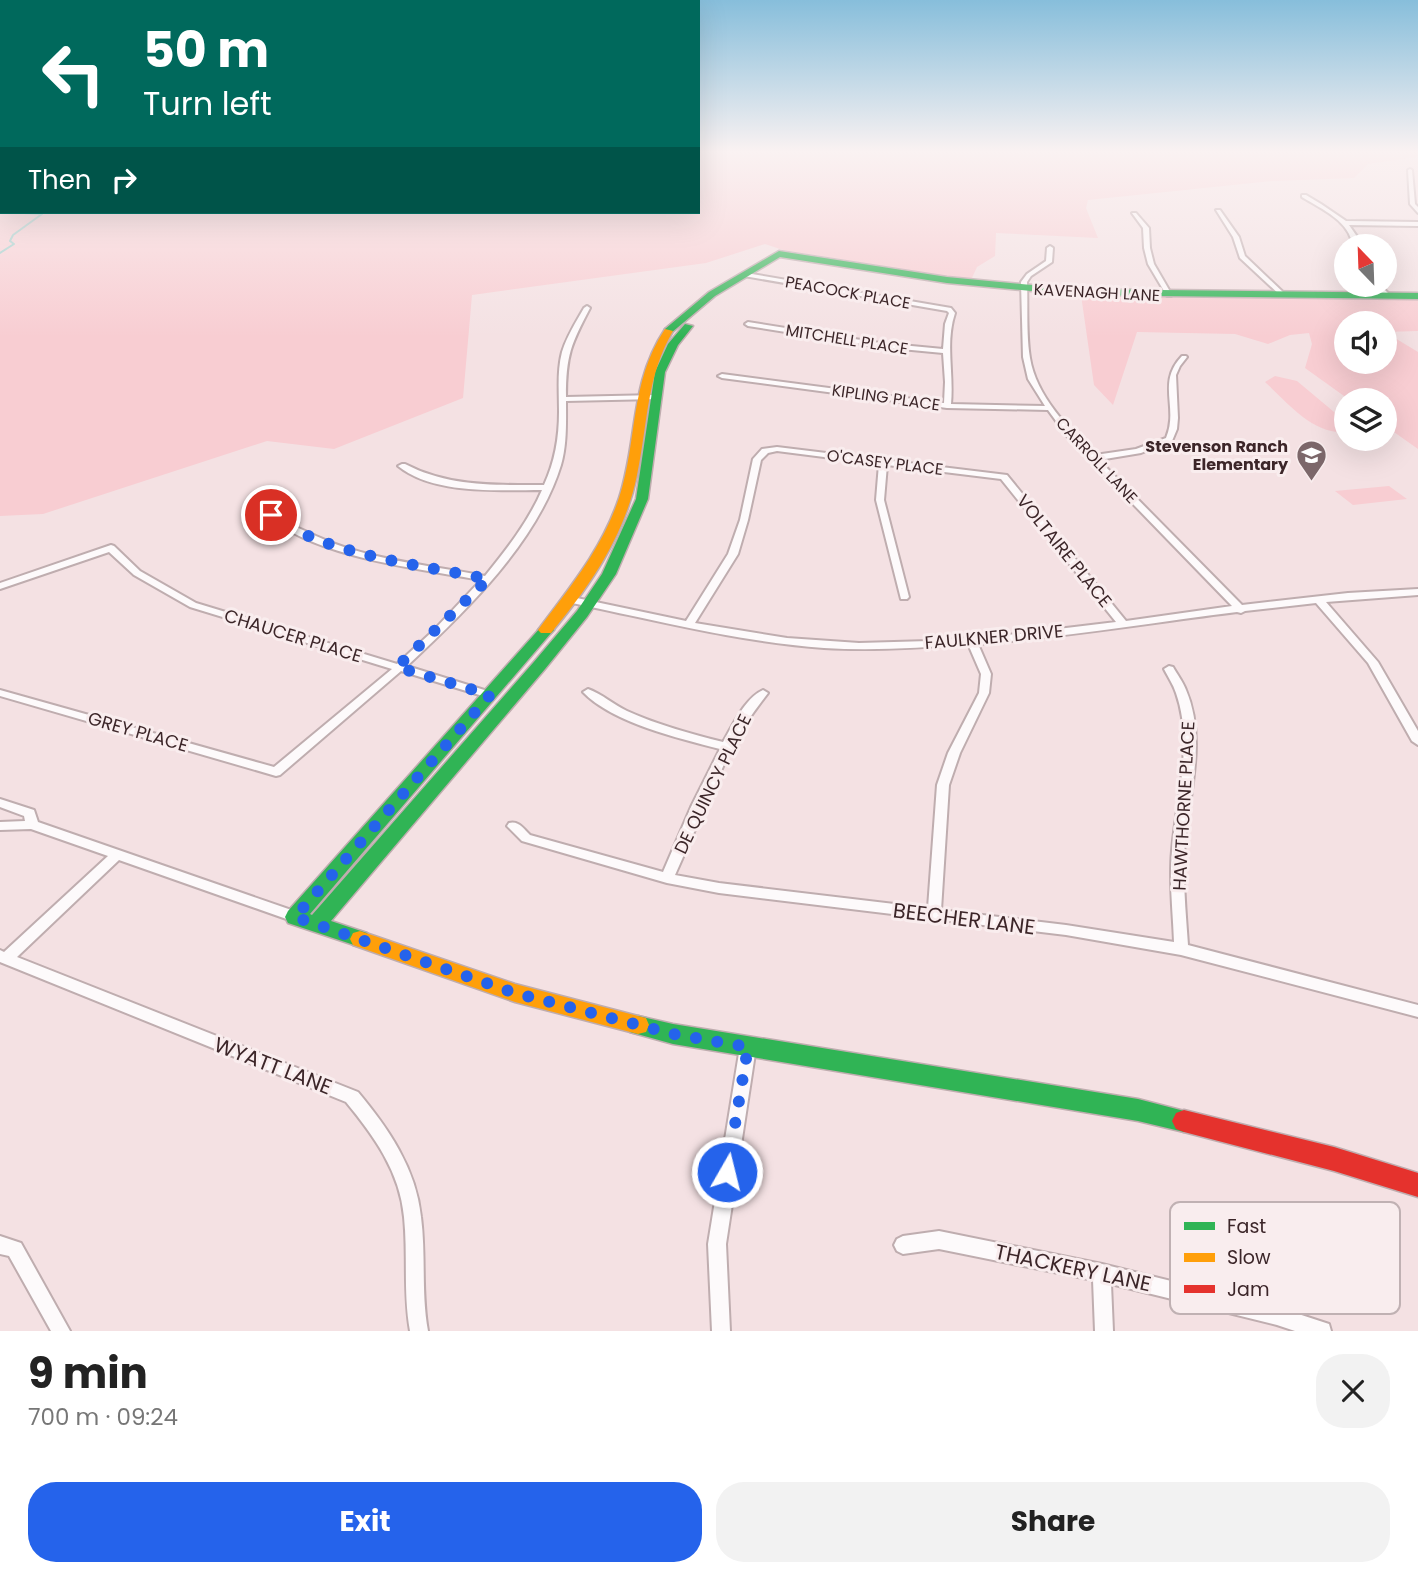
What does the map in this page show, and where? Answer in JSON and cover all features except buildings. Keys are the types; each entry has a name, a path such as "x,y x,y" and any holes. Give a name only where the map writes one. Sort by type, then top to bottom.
{"main road":[{"name":"KAVENAGH LANE","path":"751,276 784,255 879,272 1023,289 1169,295 1334,292"},
{"path":"316,924 589,604 624,545 642,499 649,397 646,372 657,347 670,329 705,300 751,276"},
{"name":"KAVENAGH LANE","path":"1397,293 1418,296"},
{"path":"649,397 625,498 605,546 572,600 295,917 515,993 673,1034 1042,1091 1138,1110 1334,1159 1418,1185"}],"street":[{"path":"1219,212 1236,237 1242,257 1283,295"},
{"path":"1328,212 1354,234"},
{"path":"1134,214 1146,228 1149,264 1169,295"},
{"path":"1343,222 1418,225"},
{"path":"1023,289 1025,278 1049,262 1050,248"},
{"name":"PEACOCK PLACE","path":"751,276 949,309 952,313 946,351"},
{"name":"CARROLL LANE","path":"1023,289 1026,357 1032,379 1050,408 1094,458 1241,610"},
{"path":"397,667 488,579 513,547 547,488 556,467 561,440 564,361 568,344 587,308"},
{"name":"MITCHELL PLACE","path":"748,324 880,345 946,351"},
{"path":"946,351 952,385 947,406"},
{"path":"1094,458 1138,452 1169,439 1176,421 1172,372 1176,363 1184,357"},
{"name":"KIPLING PLACE","path":"722,376 947,406 1050,408"},
{"path":"564,399 649,397"},
{"name":"O'CASEY PLACE","path":"690,623 733,554 744,520 757,459 765,451 791,451 1004,477"},
{"path":"883,463 880,500 904,597"},
{"path":"402,467 416,476 443,482 547,488"},
{"name":"VOLTAIRE PLACE","path":"1004,477 1124,625"},
{"path":"271,515 305,536 341,548 488,579"},
{"name":"CHAUCER PLACE","path":"0,586 111,548 137,573 193,605 490,695"},
{"name":"FAULKNER DRIVE","path":"572,600 690,623 829,644 891,645 1124,625 1418,592"},
{"path":"1320,601 1373,662 1418,741"},
{"path":"934,915 943,785 954,753 984,693 986,674 971,640"},
{"name":"GREY PLACE","path":"0,693 276,772 397,667"},
{"name":"HAWTHORNE PLACE","path":"1169,669 1184,688 1190,724 1178,853 1181,949"},
{"path":"588,692 606,706 633,719 728,747"},
{"name":"DE QUINCY PLACE","path":"667,878 728,747 754,701 763,692"},
{"path":"0,803 30,813 32,825"},
{"path":"0,826 32,825 295,917"},
{"name":"BEECHER LANE","path":"513,826 526,838 667,878 780,897 1066,930 1181,949 1418,1011"},
{"path":"3,957 117,855"},
{"name":"WYATT LANE","path":"3,957 352,1097 399,1160 410,1191 415,1231 414,1307 419,1331"},
{"path":"716,1330 717,1244 748,1047"},
{"name":"THACKERY LANE","path":"904,1245 940,1240 1170,1290"},
{"path":"0,1245 15,1249 61,1331"},
{"path":"1102,1273 1104,1331"},
{"name":"THACKERY LANE","path":"1269,1314 1322,1331"}],"shaded area":[{"path":"1088,212 1098,238 996,233 995,256 977,267 971,280 783,250 765,244 706,263 472,295 463,398 334,449 267,441 43,514 0,516 0,214"},
{"path":"1081,295 1418,299 1418,331 1397,332 1397,311 1334,311 1334,374 1397,374 1397,339 1418,352 1418,449 1397,434 1397,388 1334,389 1305,368 1312,344 1309,333 1290,335 1268,344 1235,334 1137,332 1113,405 1094,385"},
{"path":"1275,376 1297,381 1334,412 1334,432 1301,416 1265,382"},
{"path":"1389,486 1407,499 1353,505 1335,491"}],"waterway":[{"path":"0,253 14,244 10,241 13,235 42,214"}],"traffic: fast":[{"path":"668,331 712,294 779,254 947,280 1073,292 1418,296"},
{"path":"316,924 539,666 582,614 609,574 642,499 660,372 673,344 688,326"},
{"path":"360,939 295,917 546,630"},
{"path":"638,1025 673,1034 1138,1110 1184,1121"}],"traffic: slow":[{"path":"546,630 586,577 618,517 631,475 645,383 650,365 668,331"},
{"path":"360,939 515,993 638,1025"}],"traffic: jam":[{"path":"1184,1121 1334,1159 1418,1185"}],"place":[{"name":"Stevenson Ranch Elementary","path":"1311,482"}],"route":[{"path":"271,515 305,536 341,548 488,579 397,667 490,695 295,917 515,993 673,1034 748,1047 741,1075 727,1172"}]}
